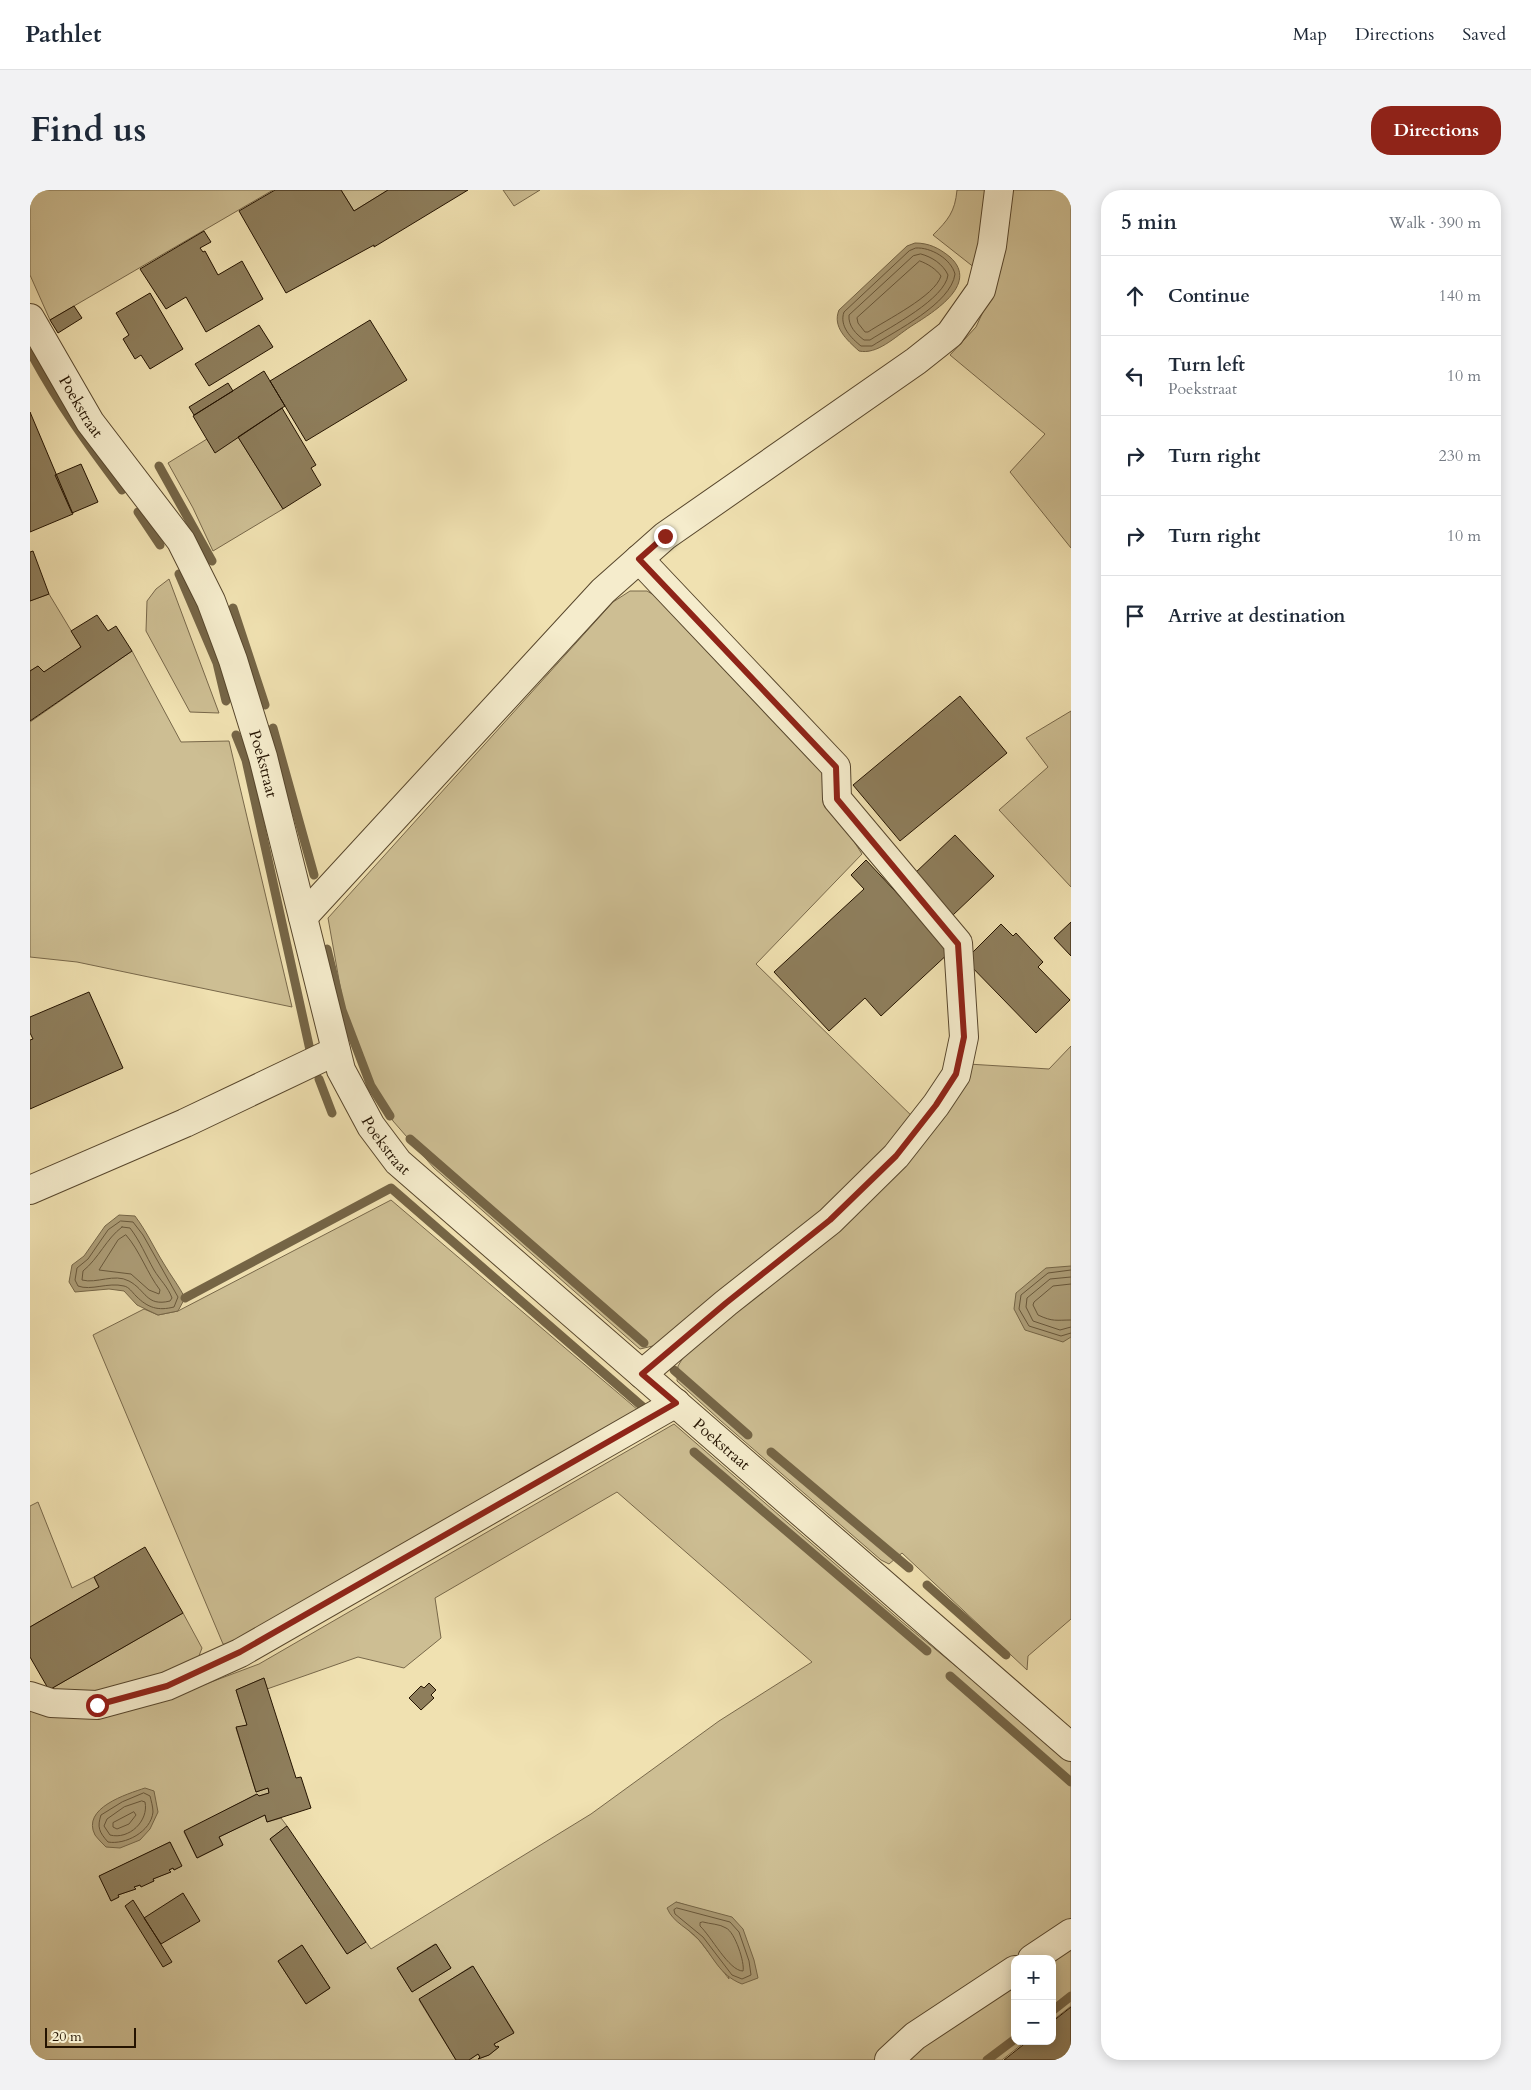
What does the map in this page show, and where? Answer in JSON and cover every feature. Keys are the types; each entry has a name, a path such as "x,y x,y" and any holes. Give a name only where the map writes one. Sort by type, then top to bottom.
{"street":[{"path":"303,917 603,591 665,536 916,361 950,334 981,290 992,246 999,190"},
{"name":"Poekstraat","path":"30,318 90,422 181,541 211,601 233,660 263,757 341,1070 371,1126 398,1162 1071,1747"},
{"path":"639,559 836,767 837,799 958,944 964,1037 956,1074 936,1105 896,1156 830,1220 726,1303 642,1374"},
{"path":"30,1190 185,1123 336,1051"},
{"path":"30,1696 51,1703 97,1705 167,1686 240,1652 676,1403"},
{"path":"1038,1955 1071,1933"},
{"path":"889,2060 915,2036 1011,1973"}],"shaded area":[{"path":"30,190 273,190 50,320 30,275"},
{"path":"341,190 388,190 354,211"},
{"path":"503,190 540,190 514,206"},
{"path":"957,190 991,190 980,272 933,235 950,215 955,204"},
{"path":"1006,190 1071,190 1071,548 1010,472 1045,434 950,355 976,327 992,292"},
{"path":"238,437 283,509 213,551 193,508 168,463 207,439"},
{"path":"169,579 219,713 190,712 146,631 147,601 156,589"},
{"path":"630,591 647,591 664,601 824,773 824,795 862,854 756,964 918,1122 851,1189 657,1345 640,1349 434,1168 393,1121 365,1068 345,1014 328,918 613,602"},
{"path":"49,594 81,647 44,672 38,666 30,671 30,601"},
{"path":"132,651 181,742 229,741 292,1007 77,962 30,957 30,722"},
{"path":"1071,711 1071,887 999,810 1048,767 1026,738"},
{"path":"1071,1046 1071,1619 1028,1656 1027,1670 902,1553 889,1564 881,1560 721,1421 677,1381 678,1366 690,1346 968,1064 1049,1069"},
{"path":"391,1200 638,1410 235,1646 223,1644 93,1335 144,1309 158,1315 178,1311"},
{"path":"674,1424 901,1621 1071,1761 1071,1922 1020,1955 1011,1955 1011,1961 905,2029 877,2060 469,2060 478,2054 480,2057 478,2059 489,2055 499,2047 496,2047 494,2044 514,2032 472,1966 419,2000 456,2060 30,2060 30,1708 187,1691 259,1664","holes":["617,1492 812,1662 719,1721 591,1814 371,1949 366,1942 347,1954 270,1839 287,1826 281,1818 267,1822 265,1815 219,1837 223,1845 197,1858 184,1832 257,1794 259,1796 269,1793 268,1788 256,1792 236,1728 247,1725 236,1690 264,1678 267,1689 358,1657 404,1668 441,1638 435,1598","170,1842 181,1866 174,1870 173,1868 169,1870 170,1872 153,1879 154,1881 134,1887 135,1889 118,1895 119,1897 111,1901 100,1876","676,1902 709,1912 729,1979 699,1940 687,1929","435,1944 451,1968 412,1992 397,1968","302,1945 330,1988 306,2004 278,1961"]},
{"path":"38,1502 72,1588 94,1577 99,1587 30,1627 30,1506"},
{"path":"183,1613 202,1648 195,1666 90,1698 49,1690"},
{"path":"1071,1944 1071,2006 1056,2018 1056,2000 1056,1956"},
{"path":"1011,1983 1011,2045 1021,2045 1002,2060 899,2060"}],"water":[{"path":"915,243 934,247 950,257 958,268 960,278 956,288 940,307 886,344 866,352 859,351 839,328 837,316 839,310 907,246"},
{"path":"119,1215 135,1216 143,1228 185,1298 178,1311 158,1315 137,1305 124,1291 109,1289 75,1292 69,1282 72,1265 84,1256 105,1226"},
{"path":"1071,1266 1071,1337 1063,1342 1025,1330 1014,1309 1016,1293 1046,1268"},
{"path":"145,1788 154,1791 158,1812 150,1829 140,1840 120,1848 106,1847 95,1835 92,1825 94,1817 100,1810 118,1798"},
{"path":"676,1902 732,1917 743,1929 758,1978 742,1984 722,1971 699,1940 673,1918 667,1908"}],"building":[{"path":"275,190 341,190 354,211 388,190 468,190 374,247 374,245 286,293 239,211"},
{"path":"204,231 211,242 200,248 203,252 205,251 218,275 242,261 263,299 206,332 186,297 166,309 140,269"},
{"path":"150,293 183,349 150,369 141,355 135,359 123,339 129,335 116,313"},
{"path":"74,306 82,318 58,333 50,320"},
{"path":"370,320 407,380 306,441 270,381"},
{"path":"259,325 273,347 209,386 195,364"},
{"path":"264,371 285,406 215,453 193,416"},
{"path":"228,383 233,391 194,415 189,407"},
{"path":"282,408 316,465 311,468 321,485 283,509 238,437"},
{"path":"30,412 73,514 30,532"},
{"path":"81,464 98,502 72,513 55,475"},
{"path":"33,551 49,594 30,601 30,552"},
{"path":"97,615 108,631 116,626 132,651 30,721 30,671 38,666 44,672 81,647 71,631"},
{"path":"960,696 1007,753 900,841 853,785"},
{"path":"955,835 994,876 953,915 914,874"},
{"path":"866,860 951,951 881,1016 865,998 829,1031 774,972 864,889 851,875"},
{"path":"1071,922 1071,956 1054,938"},
{"path":"1001,924 1013,936 1016,933 1043,962 1038,967 1070,1000 1036,1033 965,960"},
{"path":"89,992 123,1068 30,1109 30,1040 33,1039 30,1033 30,1017"},
{"path":"145,1547 183,1613 49,1690 30,1657 30,1627 99,1587 94,1577"},
{"path":"264,1678 296,1778 301,1777 311,1808 267,1822 265,1815 219,1837 223,1845 197,1858 184,1831 257,1794 259,1796 269,1793 268,1788 256,1792 236,1727 247,1725 236,1690"},
{"path":"429,1683 436,1690 431,1695 434,1698 421,1710 409,1698 421,1686 424,1688"},
{"path":"287,1826 366,1942 347,1954 270,1839"},
{"path":"170,1842 182,1866 169,1870 171,1872 153,1879 154,1881 141,1887 140,1885 134,1887 136,1889 118,1895 119,1897 111,1901 99,1876"},
{"path":"183,1893 200,1921 161,1944 144,1918"},
{"path":"133,1900 172,1962 163,1967 125,1906"},
{"path":"436,1944 451,1968 412,1992 397,1968"},
{"path":"302,1945 330,1988 306,2004 278,1961"},
{"path":"473,1966 514,2033 494,2044 496,2047 499,2047 489,2055 478,2059 480,2057 478,2054 469,2060 456,2060 419,1999"},
{"path":"1071,2007 1071,2060 1004,2060 1023,2045 1056,2045 1056,2019"}],"waterway":[{"path":"31,353 63,406 122,490"},
{"path":"159,466 212,561"},
{"path":"138,512 160,545"},
{"path":"179,574 217,663 226,701"},
{"path":"233,608 265,705"},
{"path":"273,728 314,875"},
{"path":"236,735 246,760 310,1050"},
{"path":"327,949 342,1010 371,1086 390,1116"},
{"path":"319,1079 332,1113"},
{"path":"410,1139 644,1343"},
{"path":"185,1298 391,1188 644,1408"},
{"path":"674,1370 748,1435"},
{"path":"694,1452 927,1651"},
{"path":"771,1452 909,1568"},
{"path":"927,1585 1006,1655"},
{"path":"950,1676 1071,1782"},
{"path":"1056,2008 1071,1996"},
{"path":"987,2060 1011,2042"}],"route":[{"path":"97,1705 167,1686 240,1652 676,1403 642,1374 726,1303 830,1220 896,1156 936,1105 956,1074 964,1037 958,944 837,799 836,767 639,559 665,536"}]}
